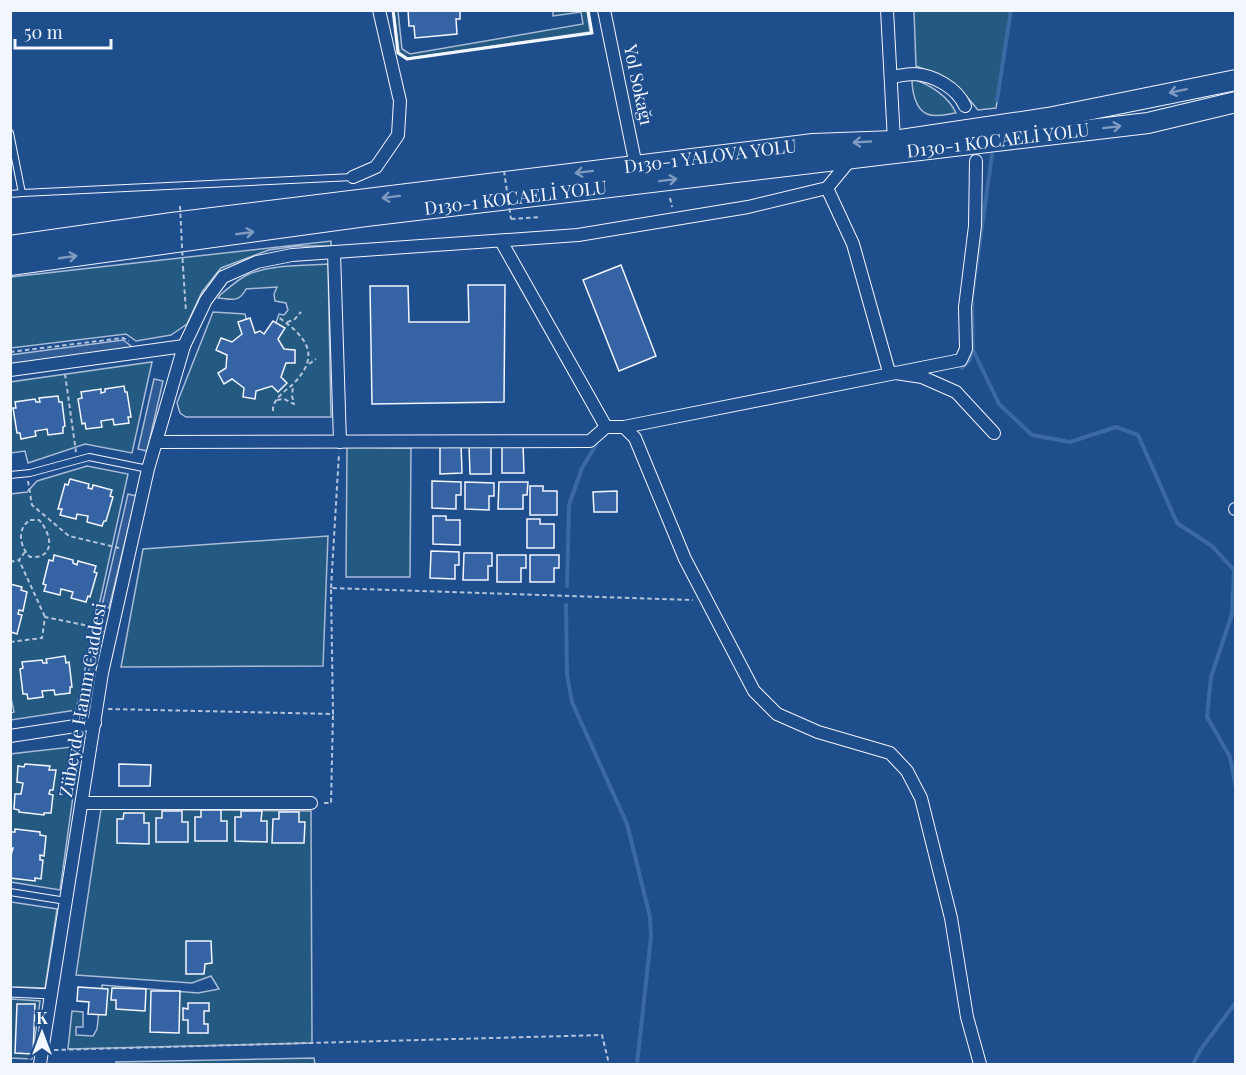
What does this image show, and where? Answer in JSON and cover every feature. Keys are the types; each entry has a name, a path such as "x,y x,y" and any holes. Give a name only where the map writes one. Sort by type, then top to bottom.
{"highway":[{"name":"D130-1 YALOVA YOLU","path":"10,246 179,227 813,144 894,141 1048,118 1236,80"},
{"name":"D130-1 KOCAELİ YOLU","path":"10,265 179,227 366,216 851,159 1148,123 1236,102"}],"street":[{"path":"353,177 376,167 399,135 400,101 379,10"},
{"name":"Yol Sokağı","path":"604,10 636,166"},
{"path":"887,10 894,141"},
{"path":"891,77 914,74 941,81 965,106"},
{"path":"851,159 827,188 854,244 889,372"},
{"path":"156,442 590,441 606,427 624,427 889,372 961,360 966,350 965,307 975,226 976,162"},
{"name":"Zübeyde Hanım Caddesi","path":"40,1065 102,673 148,469 184,346 206,300 224,277 257,262 292,255 578,235 748,207 827,188"},
{"path":"501,241 606,427"},
{"path":"334,252 340,442"},
{"path":"10,370 184,346"},
{"path":"889,372 922,377 956,392 994,433"},
{"path":"624,427 635,438 685,559 754,691 777,714 818,732 890,753 907,771 921,798 951,918 967,1017 980,1065"},
{"path":"10,736 94,723"},
{"path":"82,802 311,803"},
{"path":"10,992 51,994"}],"lane":[{"path":"10,133 22,193"},
{"path":"10,194 353,177"},
{"path":"10,475 27,473 89,457 148,469"},
{"path":"10,892 66,901"}],"path":[{"path":"504,171 511,219 541,217"},
{"path":"179,227 186,313"},
{"path":"285,322 294,320 301,312"},
{"path":"278,317 306,342 309,358 307,366"},
{"path":"10,352 123,338 135,345"},
{"path":"273,411 272,406 316,359"},
{"path":"64,363 78,460"},
{"path":"277,400 284,399 294,404 292,396 294,383"},
{"path":"311,803 331,803 333,714 331,588 340,442"},
{"path":"27,473 32,505 69,536 131,550"},
{"path":"40,522 45,516"},
{"path":"30,520 40,522 50,537 49,546 44,555 37,558 30,557 25,552 21,533 24,524 30,520"},
{"path":"10,562 19,561 25,552"},
{"path":"10,642 42,638 45,617 19,561"},
{"path":"331,588 706,600"},
{"path":"45,617 112,631"},
{"path":"97,709 333,714"},
{"path":"42,1050 602,1035 609,1065"}],"shaded area":[{"path":"394,11 398,11 402,49 410,54 583,24 581,12 553,16 553,11 587,11 590,32 408,58 399,52"},
{"path":"914,11 1011,11 996,108 978,110 951,83 916,66"},
{"path":"912,79 938,92 949,102 956,113 934,116 923,112 915,99"},
{"path":"331,241 331,246 298,246 269,250 221,268 202,292 187,324 171,335 136,341 126,334 11,348 11,277"},
{"path":"328,264 331,417 186,417 180,413 177,403 213,312 245,314 252,341 273,331 279,314 284,315 288,310 286,303 275,301 274,294 277,287 246,289 241,296 235,299 218,298 220,295 240,279 256,271 277,267"},
{"path":"123,340 135,349 11,365 10,355"},
{"path":"152,362 132,453 85,444 28,463 25,451 11,453 10,382"},
{"path":"154,379 163,381 147,451 138,449"},
{"path":"347,447 411,448 410,577 346,577"},
{"path":"87,466 128,474 76,710 11,720 11,713 14,712 10,693 11,494 27,492 37,481"},
{"path":"128,494 136,496 109,608 102,606"},
{"path":"328,536 323,666 121,667 143,549"},
{"path":"97,631 106,632 93,698 83,697"},
{"path":"80,746 60,890 11,882 10,754"},
{"path":"101,809 311,811 312,1043 68,1049 72,1011 83,1012 83,1027 76,1027 76,1035 93,1036 97,1029 102,985 198,993 219,989 211,976 192,983 76,975"},
{"path":"11,902 57,909 45,988 11,987"},
{"path":"11,999 40,1001 32,1059 11,1058"},
{"path":"314,1058 315,1064 116,1064 116,1062"}],"building":[{"path":"408,10 460,10 460,19 456,19 457,34 415,38 414,26 409,26"},
{"path":"621,265 656,356 619,371 583,280"},
{"path":"468,285 505,285 504,402 372,404 370,286 408,286 409,322 469,322"},
{"path":"250,318 255,333 260,331 264,334 273,321 285,328 278,339 284,349 295,350 295,363 286,363 281,377 287,383 278,392 272,386 256,391 255,399 243,397 244,388 232,379 224,384 218,373 226,368 227,355 216,350 221,338 232,342 242,334 238,322"},
{"path":"124,386 131,417 128,417 129,423 114,425 113,419 101,421 102,427 86,429 85,423 82,424 78,399 82,398 81,392 101,389 101,393 105,392 105,389"},
{"path":"58,396 59,402 62,402 65,426 63,433 48,435 47,429 35,431 36,436 21,439 20,433 17,433 13,408 16,408 15,402 35,399 36,402 40,402 39,398"},
{"path":"440,444 461,444 462,473 440,474"},
{"path":"502,444 523,444 524,473 502,473"},
{"path":"469,445 491,445 491,474 470,474"},
{"path":"70,479 89,484 88,488 92,489 93,485 112,490 110,496 113,497 106,521 102,526 87,522 88,516 77,514 76,519 60,515 62,509 58,509 65,484 68,485"},
{"path":"432,481 461,482 461,495 456,495 456,509 432,508"},
{"path":"465,482 494,483 494,496 489,496 489,510 465,509"},
{"path":"499,482 528,482 527,495 523,495 523,509 498,509"},
{"path":"530,486 543,486 543,491 557,491 557,515 530,515"},
{"path":"617,491 617,512 594,512 593,492"},
{"path":"433,516 446,516 446,520 460,520 460,545 433,544"},
{"path":"527,519 540,519 540,524 554,524 554,548 527,548"},
{"path":"431,551 459,552 459,565 455,565 455,579 430,578"},
{"path":"464,553 492,553 492,566 488,566 488,580 463,580"},
{"path":"54,555 73,560 73,563 77,565 78,561 96,566 94,572 97,573 90,597 88,596 86,602 71,598 73,592 61,589 60,595 44,591 46,585 43,584 49,560 53,561"},
{"path":"497,555 526,555 526,568 521,568 521,582 497,582"},
{"path":"530,555 559,555 559,568 554,568 554,582 530,582"},
{"path":"10,584 22,587 21,590 27,592 23,611 19,610 18,614 22,615 17,634 11,632 10,634"},
{"path":"65,656 66,663 69,662 72,687 70,687 70,693 55,695 54,690 42,691 43,697 28,699 27,694 23,694 20,669 23,668 22,662 42,660 43,663 47,663 46,659"},
{"path":"25,764 50,766 49,770 56,770 53,790 50,790 49,794 53,795 51,813 44,813 44,815 19,812 14,809 15,794 21,794 23,783 17,782 18,766 24,767"},
{"path":"119,764 151,765 150,786 119,786"},
{"path":"201,810 221,810 221,821 227,821 227,841 195,841 195,817 201,817"},
{"path":"162,811 182,811 182,822 188,822 188,842 156,842 156,818 162,818"},
{"path":"241,811 262,811 261,821 267,821 267,842 235,841 235,817 241,817"},
{"path":"279,812 299,812 299,822 305,822 304,843 272,843 273,819 279,819"},
{"path":"124,813 144,813 144,823 149,823 149,844 117,843 117,819 123,819"},
{"path":"15,829 40,832 40,835 46,836 44,856 40,855 40,860 43,860 41,879 35,878 35,881 10,878 10,859 13,848 10,848 10,832 15,832"},
{"path":"186,941 211,941 212,963 205,964 204,974 186,974"},
{"path":"78,987 108,989 106,1015 88,1014 89,1002 77,1001"},
{"path":"112,988 146,989 145,1011 116,1009 116,1000 111,1000"},
{"path":"151,991 180,991 179,1033 150,1032"},
{"path":"188,1003 209,1003 209,1011 204,1011 204,1024 208,1024 208,1033 188,1033 188,1020 183,1020 183,1008 188,1009"},
{"path":"17,1004 35,1004 33,1054 15,1053"}],"waterway":[{"path":"997,100 1011,10"},
{"path":"992,155 972,298 973,350 999,404 1032,435 1070,442 1116,427 1138,435 1177,523 1212,546 1234,570 1232,614 1211,677 1207,717 1230,757 1236,788"},
{"path":"962,368 970,360 972,348"},
{"path":"567,586 569,505 582,468 596,445"},
{"path":"566,605 567,675 572,702 627,824 650,917 651,937 637,1064"},
{"path":"1193,1064 1201,1049 1236,1002"}],"wall":[{"path":"393,10 398,53 407,59 592,33 588,10"}]}
